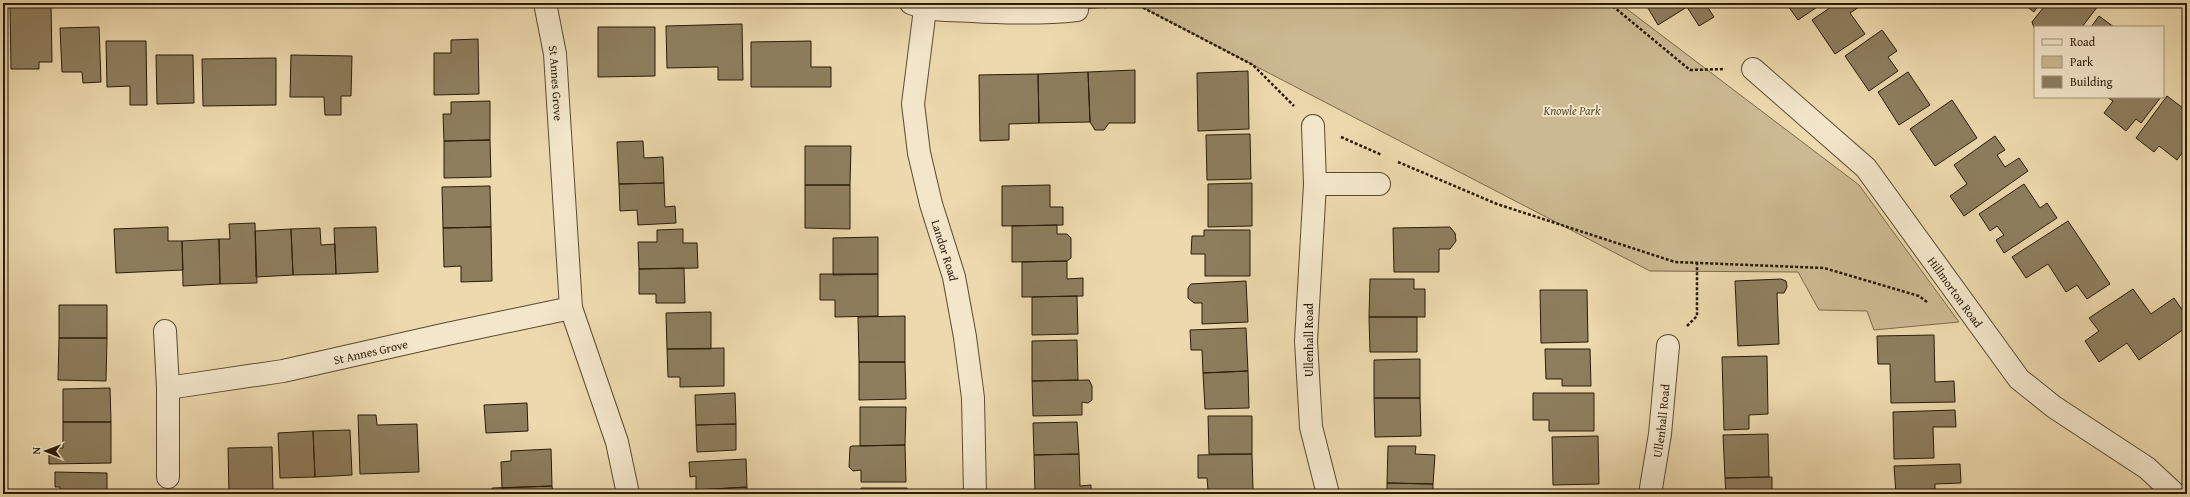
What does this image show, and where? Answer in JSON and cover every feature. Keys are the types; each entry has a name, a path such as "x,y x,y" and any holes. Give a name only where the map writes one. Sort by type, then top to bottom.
{"street":[{"name":"St Annes Grove","path":"545,3 555,54 572,308 617,442 628,494"},
{"name":"Landor Road","path":"975,494 973,398 965,337 954,277 931,204 919,153 913,104 918,6 1043,14 1077,10"},
{"name":"Hillmorton Road","path":"1753,69 1866,168 2019,380 2054,407 2147,468 2175,494"},
{"name":"Ullenhall Road","path":"1313,126 1315,184 1306,341 1311,427 1328,494"},
{"path":"1315,184 1379,184"},
{"name":"St Annes Grove","path":"168,388 283,371 447,334 572,308"},
{"path":"165,331 168,388 168,477"},
{"name":"Ullenhall Road","path":"1650,494 1660,434 1668,346"}],"path":[{"path":"1609,3 1690,70 1753,69"},
{"path":"1077,10 1136,4 1253,65 1313,126 1387,157"},
{"path":"1394,160 1497,204 1675,262 1824,268 1919,296 1930,304"},
{"path":"1668,346 1697,316 1697,263"}],"green space":[{"name":"Knowle Park","path":"1008,3 1619,3 1859,185 1959,322 1874,330 1867,311 1819,310 1798,272 1650,271 1136,4 1077,10"}],"building":[{"path":"10,3 51,3 52,62 39,62 39,69 11,69"},
{"path":"1645,3 1705,3 1714,17 1699,26 1687,7 1658,25"},
{"path":"1792,3 1823,3 1798,20 1788,6"},
{"path":"1837,3 1861,3 1862,5 1850,13 1865,34 1835,54 1812,20"},
{"path":"2022,3 2040,3 2034,12"},
{"path":"2047,3 2093,3 2098,6 2083,26 2034,26 2034,27 2032,22"},
{"path":"2099,16 2113,26 2092,26"},
{"path":"742,24 743,80 718,80 718,67 667,68 666,26"},
{"path":"99,27 101,82 83,83 82,72 62,72 60,28"},
{"path":"598,27 655,27 655,76 598,77"},
{"path":"1882,30 1897,51 1888,57 1898,71 1869,91 1845,56"},
{"path":"478,39 479,94 434,95 434,53 451,53 451,40"},
{"path":"106,41 146,41 147,105 130,105 130,86 107,87"},
{"path":"811,41 811,67 831,67 831,87 751,87 751,42"},
{"path":"156,55 193,55 194,103 157,104"},
{"path":"291,55 352,56 351,96 341,96 341,115 325,115 324,97 290,97"},
{"path":"276,58 276,105 203,106 202,59"},
{"path":"1135,70 1135,123 1109,123 1104,130 1095,130 1090,122 1088,72"},
{"path":"1248,71 1249,129 1198,131 1197,73"},
{"path":"1088,72 1090,122 1039,123 1038,74"},
{"path":"1908,72 1930,105 1899,125 1878,92"},
{"path":"1038,74 1039,123 1009,124 1009,140 980,141 979,75"},
{"path":"2167,96 2187,111 2187,146 2177,160 2159,146 2154,152 2136,138"},
{"path":"2108,98 2160,98 2141,123 2136,119 2126,131 2104,113 2113,101"},
{"path":"1952,100 1977,138 1935,166 1910,129"},
{"path":"490,101 490,140 444,141 443,114 451,114 451,102"},
{"path":"1250,134 1251,179 1207,180 1206,135"},
{"path":"1995,136 2005,150 1997,155 2005,167 2019,158 2028,171 1964,216 1950,196 1967,184 1954,165"},
{"path":"490,140 491,177 444,178 444,141"},
{"path":"643,141 644,158 663,157 664,183 619,184 617,142"},
{"path":"805,146 851,146 850,185 805,185"},
{"path":"664,183 665,207 675,206 676,223 638,225 637,210 620,211 619,184"},
{"path":"1252,183 1252,226 1208,227 1208,184"},
{"path":"2024,184 2040,208 2047,203 2057,218 2004,253 1996,240 2004,235 1997,226 1990,231 1979,214"},
{"path":"805,185 850,185 850,229 805,228"},
{"path":"1050,185 1050,207 1063,207 1063,225 1002,226 1002,186"},
{"path":"490,186 491,227 443,228 442,187"},
{"path":"2068,221 2110,284 2087,299 2077,285 2066,292 2048,264 2026,278 2012,257"},
{"path":"255,223 257,283 220,284 219,239 230,239 229,224"},
{"path":"1057,225 1057,234 1067,234 1071,238 1071,258 1067,261 1012,262 1012,226"},
{"path":"168,227 168,241 182,241 183,270 116,273 114,229"},
{"path":"376,227 378,272 336,274 334,228"},
{"path":"491,227 492,281 461,282 461,266 444,267 443,228"},
{"path":"1450,227 1455,233 1456,241 1450,249 1439,249 1439,272 1394,272 1393,228"},
{"path":"320,228 321,245 335,244 336,274 293,275 291,229"},
{"path":"291,229 293,275 256,277 255,231"},
{"path":"683,229 683,243 697,243 698,268 639,269 638,242 657,242 657,230"},
{"path":"1204,230 1250,230 1250,276 1205,276 1205,254 1191,254 1192,236 1204,236"},
{"path":"878,237 878,274 833,275 833,238"},
{"path":"219,239 220,284 183,286 182,241"},
{"path":"1067,261 1067,279 1083,278 1083,296 1022,297 1022,262"},
{"path":"684,268 685,303 656,303 656,294 639,294 639,269"},
{"path":"820,274 878,274 878,316 835,317 835,300 820,300"},
{"path":"1370,279 1414,279 1414,289 1425,289 1425,317 1369,317"},
{"path":"1781,279 1786,281 1787,287 1784,293 1777,293 1779,344 1738,346 1735,281"},
{"path":"1246,281 1248,322 1202,324 1202,303 1194,303 1188,298 1188,288 1191,284"},
{"path":"2133,289 2151,314 2174,298 2187,317 2187,327 2139,360 2127,343 2099,362 2085,341 2099,331 2089,318"},
{"path":"1540,290 1587,290 1588,342 1541,343"},
{"path":"1077,296 1078,334 1032,335 1032,297"},
{"path":"59,305 107,305 107,338 59,338"},
{"path":"711,312 711,349 667,349 666,313"},
{"path":"905,316 905,362 859,362 858,317"},
{"path":"1369,317 1417,317 1417,352 1370,352"},
{"path":"1246,328 1248,371 1203,373 1202,350 1191,350 1190,330"},
{"path":"1934,335 1935,382 1954,381 1955,402 1891,403 1890,364 1878,364 1877,336"},
{"path":"59,338 107,338 106,381 58,380"},
{"path":"1077,340 1078,380 1032,381 1032,341"},
{"path":"724,348 724,386 680,387 680,377 668,377 667,349"},
{"path":"1545,349 1590,349 1591,386 1562,386 1562,379 1546,379"},
{"path":"1767,356 1768,414 1749,415 1749,429 1724,430 1722,357"},
{"path":"1420,359 1420,398 1374,398 1374,360"},
{"path":"859,362 905,362 906,399 859,400"},
{"path":"1248,371 1249,408 1205,409 1203,373"},
{"path":"1089,380 1092,386 1092,400 1088,403 1082,402 1082,415 1033,416 1032,381"},
{"path":"110,388 111,422 63,422 63,389"},
{"path":"735,393 736,424 696,425 695,395"},
{"path":"1533,393 1594,393 1594,431 1549,431 1549,420 1533,420"},
{"path":"1374,398 1420,398 1421,436 1375,437"},
{"path":"527,403 528,431 486,433 484,405"},
{"path":"860,407 906,407 905,445 860,446"},
{"path":"1955,410 1956,427 1933,427 1934,458 1894,459 1893,412"},
{"path":"358,415 376,415 377,425 417,424 419,472 360,474"},
{"path":"1208,416 1252,416 1252,454 1209,454"},
{"path":"63,422 111,422 111,463 49,464 49,448 63,448"},
{"path":"1077,422 1079,454 1034,455 1033,423"},
{"path":"736,424 736,450 697,452 696,425"},
{"path":"350,430 352,475 315,477 313,431"},
{"path":"313,431 315,477 280,478 278,433"},
{"path":"1768,434 1769,477 1725,478 1723,435"},
{"path":"1598,436 1599,484 1553,485 1552,437"},
{"path":"905,445 906,482 861,482 861,470 853,471 849,467 850,447 852,446"},
{"path":"1388,446 1416,446 1415,454 1435,455 1433,484 1387,483"},
{"path":"272,447 273,492 229,493 228,448"},
{"path":"551,449 552,486 502,488 501,462 511,461 511,451"},
{"path":"1079,454 1080,486 1091,485 1091,494 1035,494 1034,455"},
{"path":"1252,454 1253,490 1208,490 1207,478 1198,478 1198,455"},
{"path":"746,459 747,487 696,490 696,476 690,477 689,462"},
{"path":"1960,464 1961,483 1935,484 1935,494 1896,494 1894,466"},
{"path":"55,472 107,473 107,494 60,494 60,487 55,487"},
{"path":"1772,477 1772,494 1726,494 1725,478"},
{"path":"1387,483 1433,484 1433,494 1387,494"},
{"path":"552,486 553,494 493,494 492,488"},
{"path":"747,487 747,494 696,494 696,490"},
{"path":"861,488 907,488 907,494 861,494"}]}
